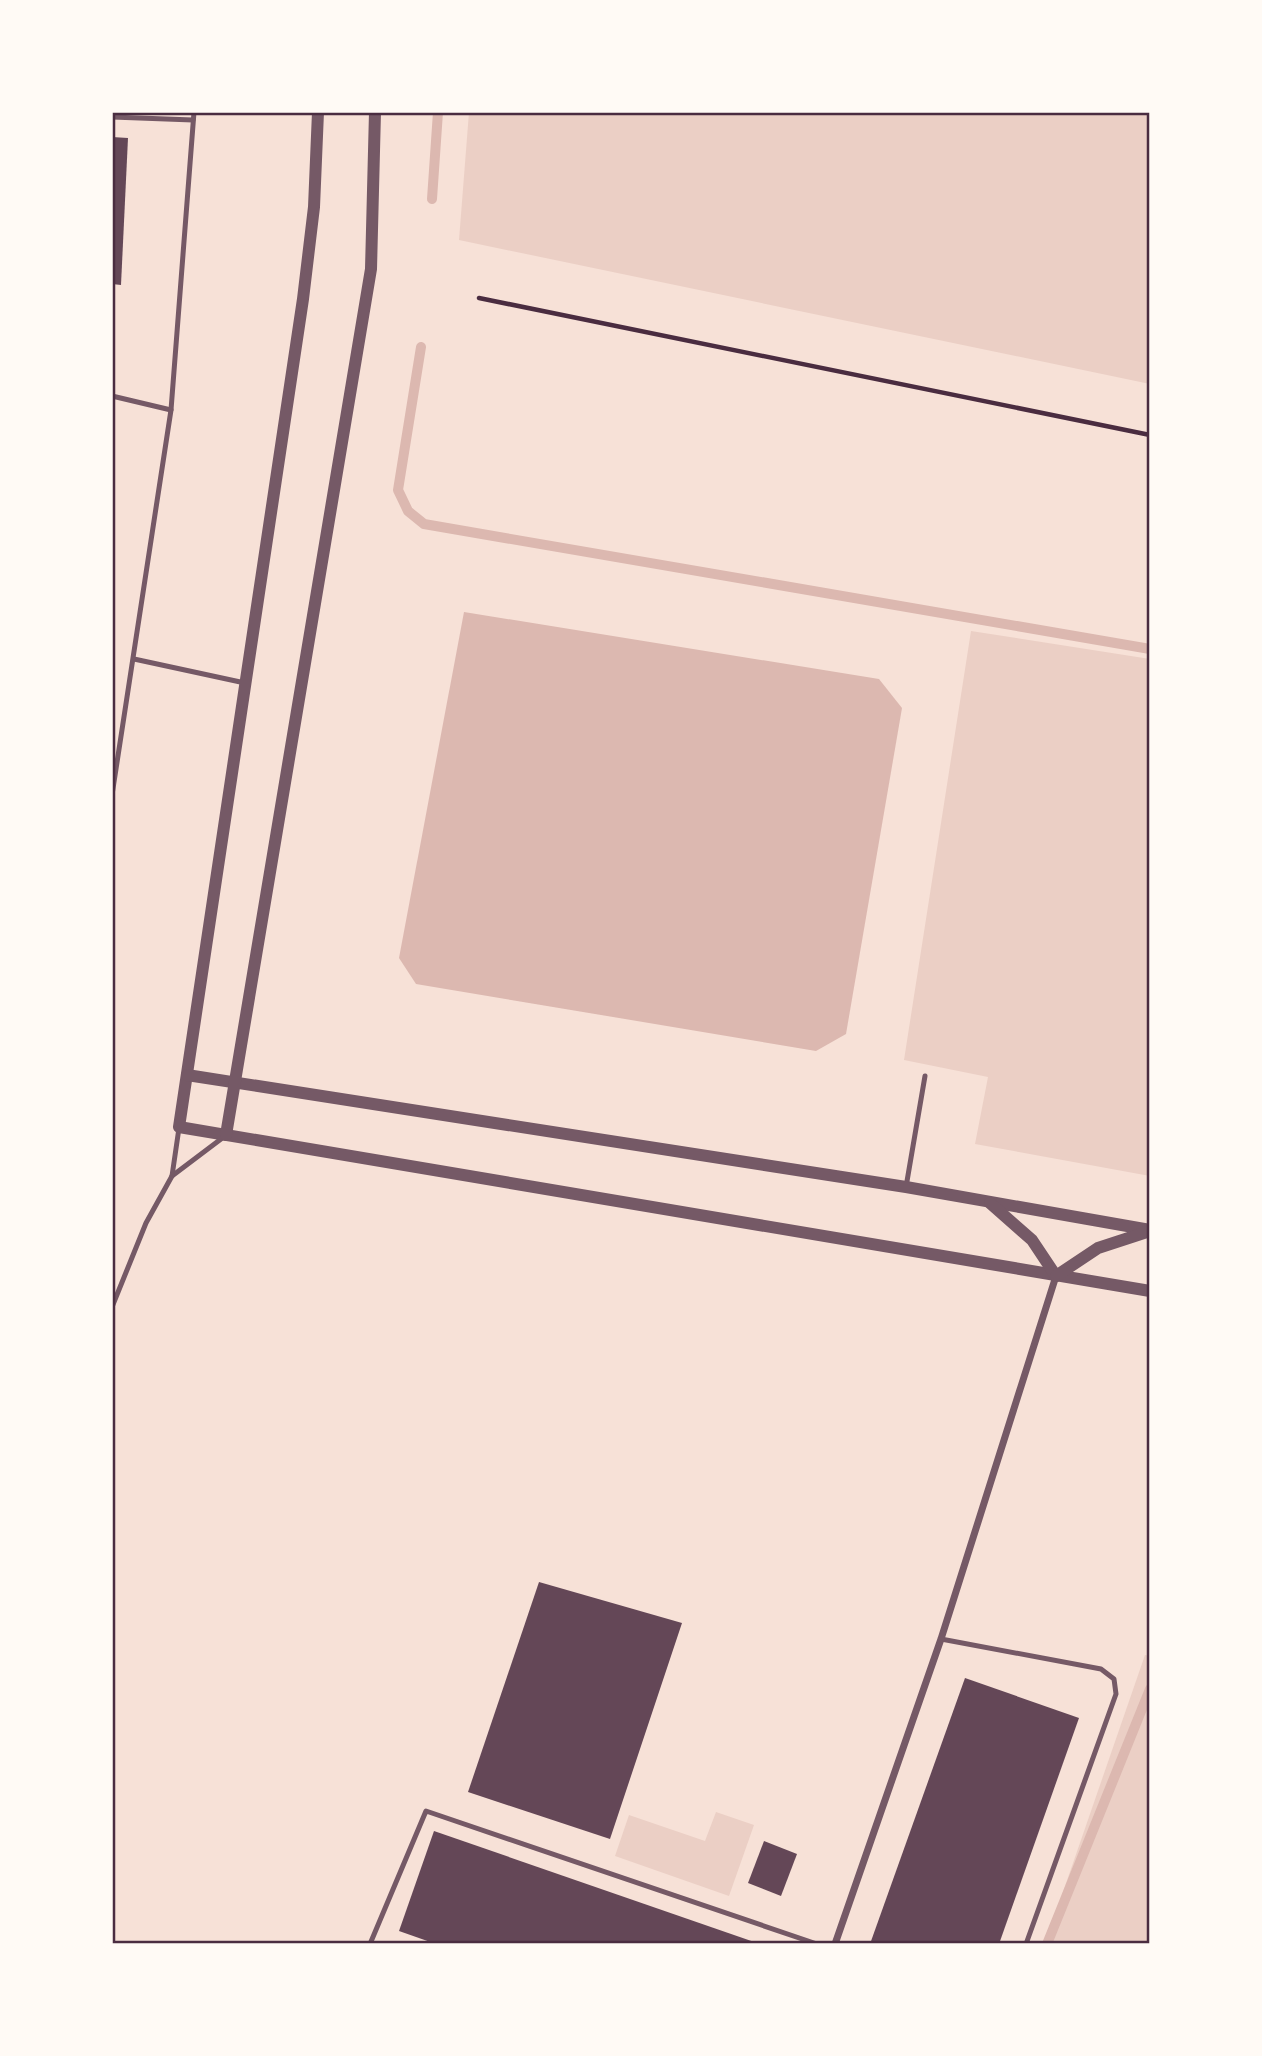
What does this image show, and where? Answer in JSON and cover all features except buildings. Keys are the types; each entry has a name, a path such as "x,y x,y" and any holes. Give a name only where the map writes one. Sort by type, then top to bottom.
{"street":[{"path":"318,112 314,207 303,299 179,1127 1150,1291"},
{"path":"226,1135 371,269 374,112"},
{"path":"187,1075 906,1187 1150,1230"},
{"path":"987,1201 1032,1240 1056,1276"},
{"path":"835,1944 941,1639 1056,1276 1098,1248 1150,1230"}],"lane":[{"path":"112,795 171,410 194,112"},
{"path":"112,117 193,120"},
{"path":"112,396 171,410"},
{"path":"134,659 245,683"},
{"path":"906,1187 925,1076"},
{"path":"112,1307 146,1223 172,1176 179,1127"},
{"path":"172,1176 226,1135"},
{"path":"941,1639 1101,1669 1114,1679 1116,1694 1026,1944"},
{"path":"370,1944 426,1811 817,1944"}],"path":[{"path":"479,298 1150,435"}],"shaded area":[{"path":"469,112 1150,112 1150,384 459,240"},
{"path":"464,612 879,679 902,708 846,1034 816,1051 416,984 399,958"},
{"path":"971,631 1150,659 1150,1176 975,1144 988,1077 904,1060"},
{"path":"1145,1655 1150,1656 1150,1944 1045,1944"},
{"path":"716,1812 754,1825 729,1896 615,1856 629,1815 705,1841"}],"waterway":[{"path":"432,199 438,112"},
{"path":"421,347 398,490 408,511 424,524 1150,649"},
{"path":"1047,1944 1150,1689"}]}
